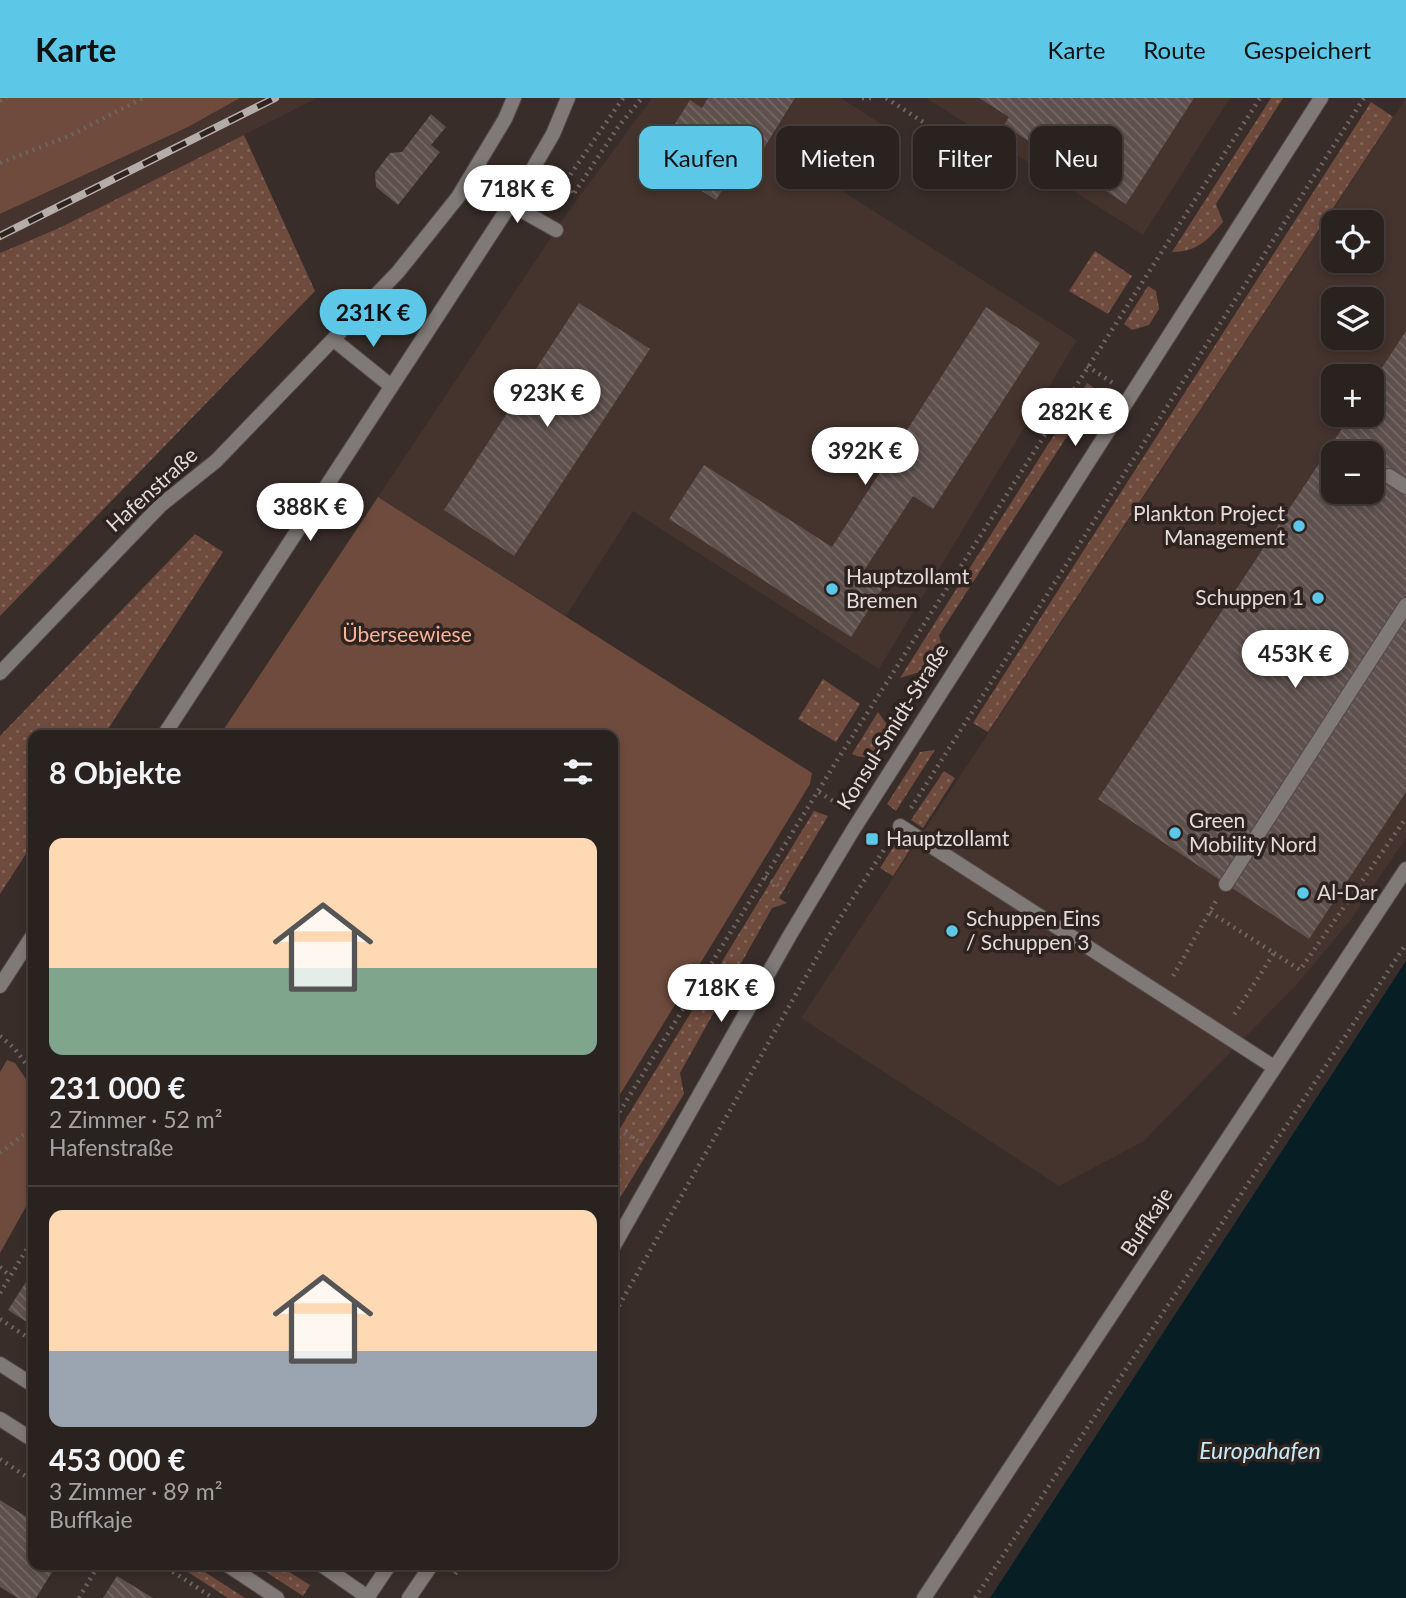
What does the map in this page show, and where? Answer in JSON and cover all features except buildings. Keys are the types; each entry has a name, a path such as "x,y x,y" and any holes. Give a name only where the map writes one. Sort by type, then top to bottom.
{"street":[{"name":"Hafenstraße","path":"0,673 161,505 216,461 398,272 458,197 505,119 514,98"},
{"path":"167,730 510,204 553,134 568,98"},
{"name":"Konsul-Smidt-Straße","path":"618,1240 846,842 1321,98"},
{"path":"510,204 556,230"},
{"path":"334,340 391,386"},
{"path":"1389,476 1406,487"},
{"path":"1226,884 1406,605"},
{"path":"900,826 1274,1068"},
{"name":"Buffkaje","path":"924,1598 1406,869"},
{"path":"0,986 28,943"},
{"path":"0,1364 28,1382"},
{"path":"0,1419 28,1437"},
{"path":"235,1570 277,1598"},
{"path":"329,1570 368,1597 386,1570"},
{"path":"409,1598 428,1570"}],"path":[{"path":"0,101 7,98"},
{"path":"0,163 69,136 144,98"},
{"path":"624,98 565,181 573,195 618,127 642,98"},
{"path":"862,98 874,98"},
{"path":"886,98 923,122"},
{"path":"618,1114 975,542 1260,98"},
{"path":"618,1307 832,929 1364,98"},
{"path":"1210,912 1300,970 1406,818"},
{"path":"765,877 789,892"},
{"path":"1177,970 1226,884"},
{"path":"975,1598 1406,944"},
{"path":"1240,1006 1274,953"},
{"path":"0,1036 14,1048 28,1066"},
{"path":"0,1153 28,1131"},
{"path":"0,1293 28,1247"},
{"path":"0,1267 10,1276"},
{"path":"0,1319 28,1338"},
{"path":"0,1459 28,1478"},
{"path":"79,1598 95,1570"},
{"path":"170,1570 213,1598"}],"shaded area":[{"path":"240,98 317,98 59,228 0,253 0,214 188,127"},
{"path":"652,98 841,98 880,123 878,126 776,126 776,189 839,189 1077,340 879,669 633,511 566,616 378,497 568,212"},
{"path":"926,98 1230,98 1143,235 1070,189 1122,189 1122,126 1030,126 1030,164 1016,155 1016,126 970,126"},
{"path":"1406,98 1406,838 1350,921 1298,983 1144,1141 1059,1186 801,1018 1321,227 1321,273 1384,273 1384,210 1332,210"}],"green space":[{"path":"0,98 240,98 188,127 0,214"},
{"path":"1271,98 1283,98 1216,204 1223,222 1201,244 1188,250 1172,252"},
{"path":"1371,102 1393,117 1332,210 1321,210 1321,226 988,732 973,723"},
{"path":"244,135 315,291 0,616 0,253 59,228"},
{"path":"1095,251 1132,276 1108,314 1069,291"},
{"path":"1148,286 1156,291 1159,309 1149,325 1132,330 1124,324"},
{"path":"1087,383 1106,396 1099,409 1082,413 939,635 944,654 930,669 900,678"},
{"name":"Überseewiese","path":"378,497 812,773 810,784 618,1098 618,730 223,730"},
{"path":"195,534 223,552 107,730 28,730 28,851 0,894 0,736"},
{"path":"823,679 860,704 836,742 798,719"},
{"path":"878,712 890,729 882,749 867,757 852,754"},
{"path":"935,750 896,811 887,804 920,752"},
{"path":"944,771 955,778 923,828 911,820"},
{"path":"814,811 828,816 779,898 787,903 772,908 680,1073 684,1094 618,1201 618,1132"},
{"path":"900,837 913,845 893,876 880,868"},
{"path":"7,1060 15,1063 28,1082 28,1203 0,1253 0,1072"},
{"path":"185,1570 202,1570 245,1598 228,1598"},
{"path":"263,1570 286,1570 310,1585 303,1596"}],"water":[{"name":"Europahafen","path":"1406,961 1406,1598 990,1598"}],"railway":[{"path":"0,236 275,98"}],"place":[{"name":"Plankton Project Management","path":"1299,526"},
{"name":"Hauptzollamt Bremen","path":"832,589"},
{"name":"Schuppen 1","path":"1318,598"},
{"name":"Green Mobility Nord","path":"1175,833"},
{"name":"Hauptzollamt","path":"872,839"},
{"name":"Al-Dar","path":"1303,893"},
{"name":"Schuppen Eins / Schuppen 3","path":"952,931"}]}
